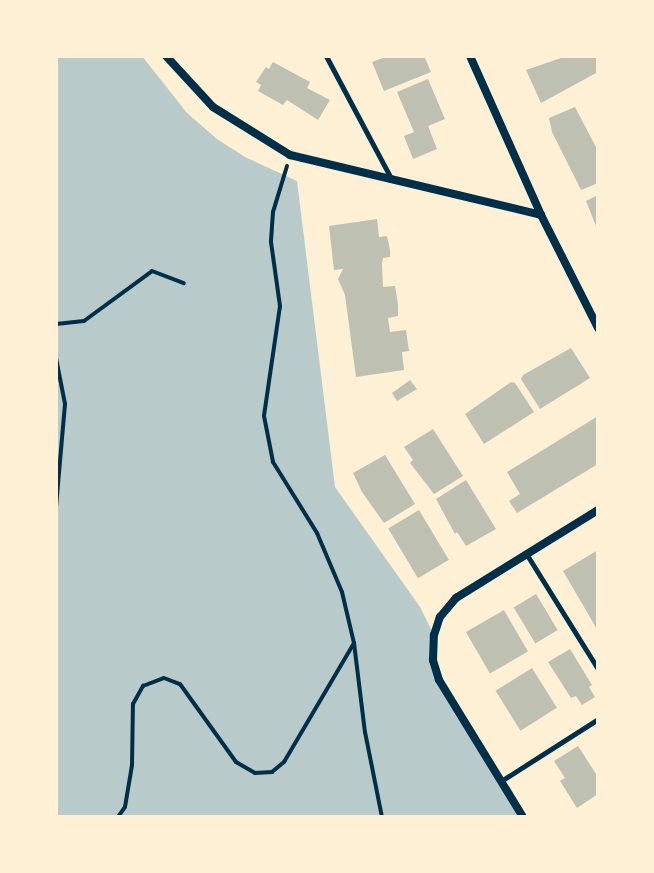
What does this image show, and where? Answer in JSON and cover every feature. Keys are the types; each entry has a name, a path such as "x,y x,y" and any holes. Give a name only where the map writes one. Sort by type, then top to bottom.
{"street":[{"path":"166,56 213,107 290,155 541,215"},
{"path":"470,56 541,215 598,328"},
{"path":"523,817 439,680 432,648 440,617 456,598 598,510"}],"lane":[{"path":"326,56 393,182"},
{"path":"527,555 598,669"},
{"path":"501,781 598,719"}],"path":[{"path":"290,155 273,212 271,242 280,306 264,416 273,462 317,533 342,592 354,643 365,732 382,817"},
{"path":"56,324 84,321 152,271 184,283"},
{"path":"56,358 65,404 56,506"},
{"path":"118,817 125,807 132,765 133,704 143,686 164,678 180,684 236,762 255,773 272,772 284,762 354,643"}],"shaded area":[{"path":"56,56 142,56 187,113 217,139 245,157 297,181 335,487 420,607 434,635 435,671 523,817 56,817"}],"building":[{"path":"388,56 424,56 431,72 384,91 372,62"},
{"path":"567,56 598,56 598,72 541,103 526,70"},
{"path":"273,62 310,82 307,88 330,100 318,120 287,100 283,105 258,91 261,85 256,82"},
{"path":"428,79 445,119 428,126 437,149 413,159 404,136 414,132 397,92"},
{"path":"575,107 598,151 598,183 581,190 552,132 549,118"},
{"path":"598,195 598,231 586,201"},
{"path":"377,219 379,237 387,236 390,250 390,257 383,258 383,287 395,286 398,305 398,316 388,318 390,332 406,330 409,351 402,352 404,370 356,377 345,295 338,279 343,269 334,270 329,226"},
{"path":"571,348 590,378 540,409 521,379 523,375"},
{"path":"410,380 417,389 397,401 392,393"},
{"path":"511,382 515,383 534,412 484,444 465,414"},
{"path":"598,416 598,464 517,513 509,501 520,494 507,472"},
{"path":"433,429 463,476 434,494 410,463 413,460 404,447"},
{"path":"385,455 415,504 384,523 353,473"},
{"path":"466,480 496,529 466,546 457,532 455,534 436,499"},
{"path":"419,510 449,560 418,578 388,529"},
{"path":"598,550 598,631 563,571"},
{"path":"536,594 558,630 535,643 514,607"},
{"path":"504,610 528,652 490,674 466,632"},
{"path":"570,649 592,685 589,687 595,697 582,705 576,696 571,698 548,662"},
{"path":"532,668 557,708 520,731 496,691"},
{"path":"578,746 598,777 598,794 577,808 560,781 565,778 554,761"}]}
